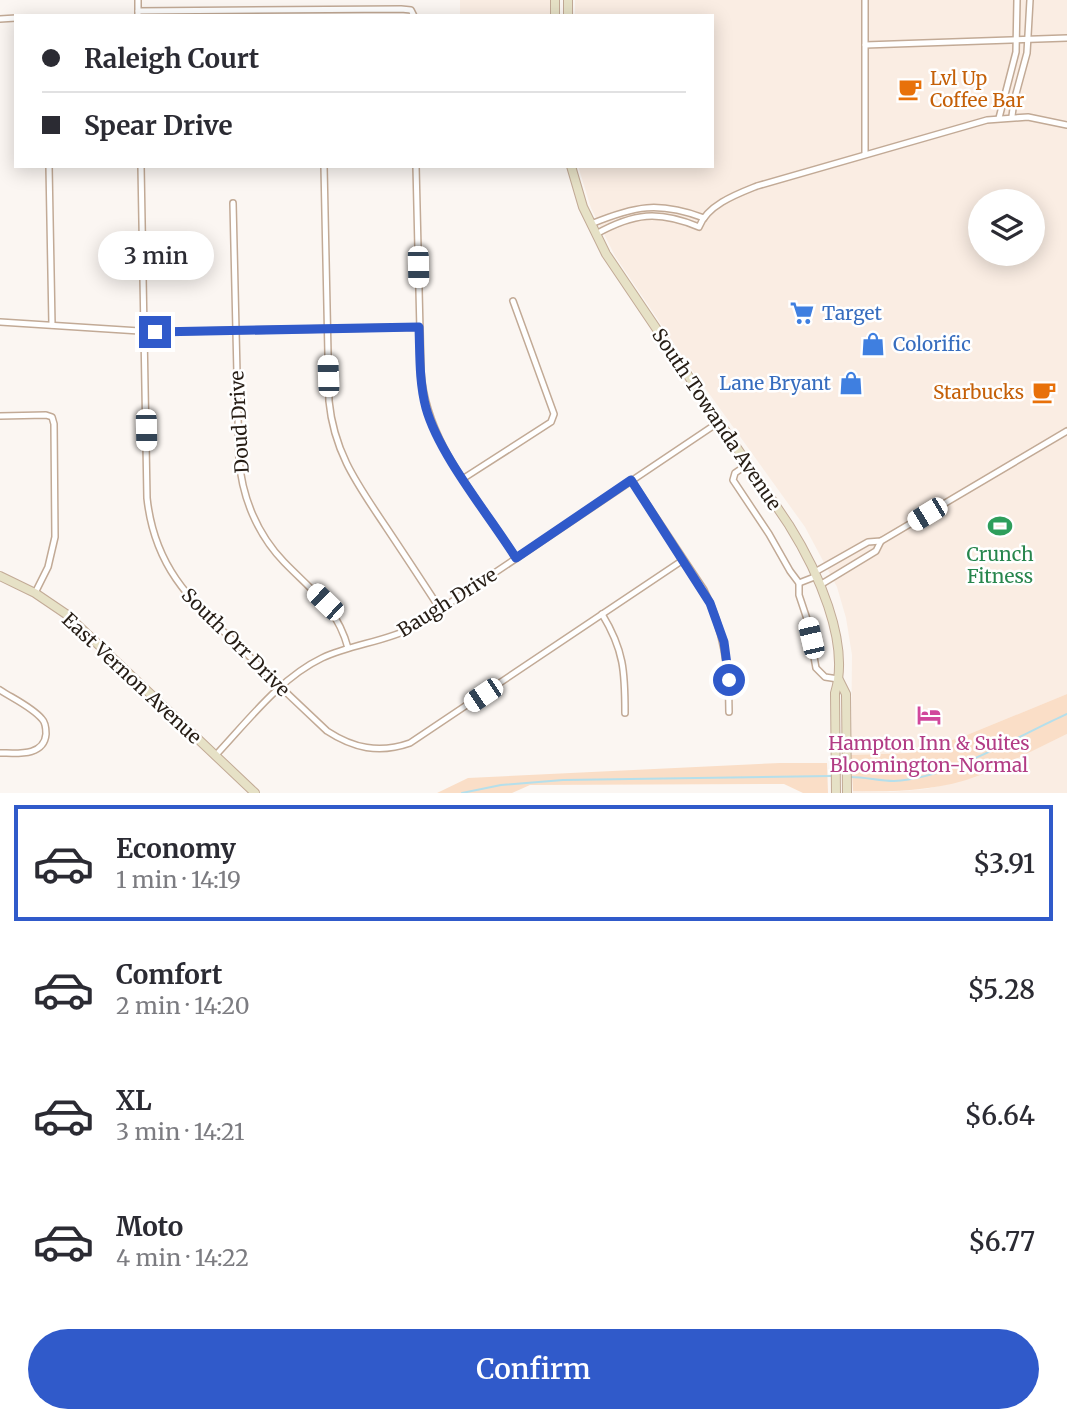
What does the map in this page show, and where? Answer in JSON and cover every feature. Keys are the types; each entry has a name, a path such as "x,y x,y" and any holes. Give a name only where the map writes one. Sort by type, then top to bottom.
{"main road":[{"name":"South Towanda Avenue","path":"572,168 581,202 617,271 789,524 817,578 832,624 839,680 846,694 847,792"},
{"name":"East Vernon Avenue","path":"0,576 35,593 81,628 255,793"},
{"name":"South Towanda Avenue","path":"836,792 835,693 839,680"}],"street":[{"path":"138,0 138,13 321,13 401,9 414,14"},
{"path":"865,0 865,154"},
{"path":"999,118 1017,38 1017,0"},
{"path":"1012,117 1030,38 1030,0"},
{"path":"865,45 1067,38"},
{"path":"596,234 625,220 649,215 679,219 699,228 704,218 726,200 757,186 999,118 1039,118 1067,125"},
{"path":"49,168 52,326"},
{"name":"South Orr Drive","path":"141,168 149,515 158,548 185,594 281,688 327,731 344,741 367,748 390,748 421,736 602,614"},
{"path":"324,168 330,411 340,451 356,483 440,609"},
{"path":"416,168 419,327 422,384 429,417 438,438 516,558"},
{"name":"Doud Drive","path":"233,204 239,459 243,487 256,523 277,555 330,607 342,628 348,648"},
{"path":"591,224 626,210 649,206 670,207 704,218"},
{"path":"464,478 551,422 554,416 552,403 513,301"},
{"path":"0,322 144,331 419,327"},
{"path":"0,416 46,415 51,417 54,429 55,537 48,567 35,593"},
{"name":"Baugh Drive","path":"215,755 281,688 314,662 348,648 405,632 719,422"},
{"path":"817,578 868,542 881,541 1067,430"},
{"path":"748,464 735,473 733,480 799,583 799,594 817,667 825,677 839,680"},
{"path":"631,480 704,590 722,634 728,665 729,712"},
{"path":"799,583 817,578 876,551 881,541"},
{"path":"625,713 623,658 614,634 602,614 684,560"},
{"path":"0,690 42,719 46,732 44,743 33,751 0,753"}],"shaded area":[{"path":"460,0 551,0 551,14 460,14"},
{"path":"575,0 1067,0 1067,694 962,737 907,753 851,755 852,655 846,618 837,587 805,527 690,367 615,256 591,208 579,168 714,168 714,14 575,14"},
{"path":"1067,694 1067,734 978,776 932,788 853,791 851,755 908,753 962,737"},
{"path":"1067,734 1067,793 853,793 926,789 976,777"},
{"path":"827,763 828,793 803,793 784,784 530,785 512,793 437,793 468,778"}],"waterway":[{"path":"851,777 894,781 937,773 960,765 1067,714"},
{"path":"462,793 501,785 563,780 831,776"}],"place":[{"name":"Lvl Up Coffee Bar","path":"910,89"},
{"name":"Target","path":"802,313"},
{"name":"Colorific","path":"873,344"},
{"name":"Lane Bryant","path":"851,383"},
{"name":"Starbucks","path":"1044,392"},
{"name":"Crunch Fitness","path":"1000,526"},
{"name":"Hampton Inn & Suites Bloomington-Normal","path":"929,715"}],"route":[{"path":"155,332 419,327 422,384 433,427 516,558 631,480 704,590 724,642 729,680"}]}
